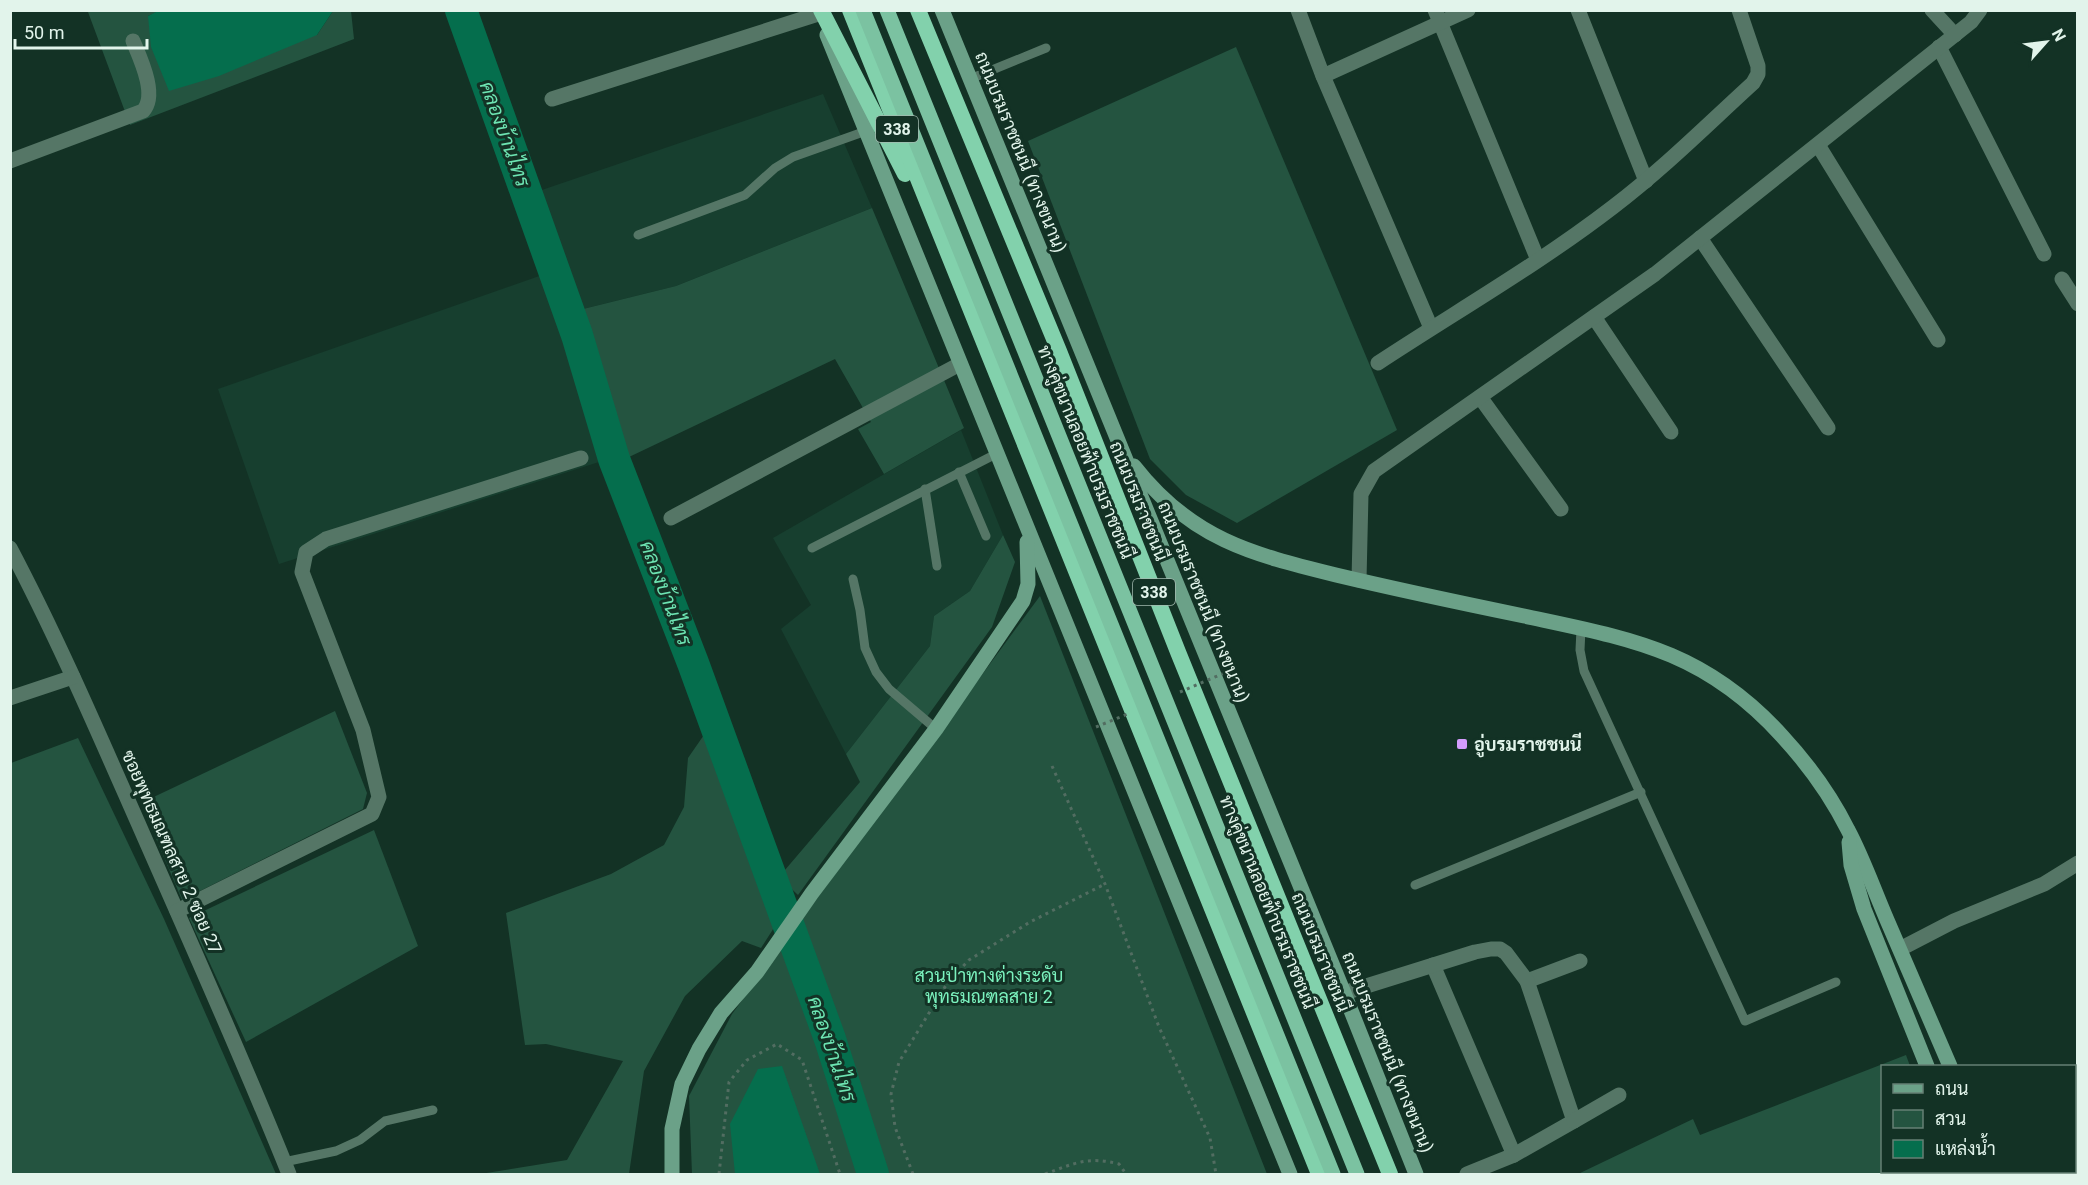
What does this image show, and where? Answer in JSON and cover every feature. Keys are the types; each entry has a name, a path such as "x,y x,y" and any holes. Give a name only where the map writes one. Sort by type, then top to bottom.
{"highway":[{"name":"338","path":"850,10 1319,1174"},
{"name":"ถนนบรมราชชนนี","path":"918,10 1390,1174"},
{"path":"930,10 950,69 991,167 999,206"},
{"path":"818,12 945,248"}],"main road":[{"name":"338","path":"864,10 1333,1174"},
{"name":"ทางคู่ขนานลอยฟ้าบรมราชชนนี","path":"887,10 1357,1174"},
{"name":"ถนนบรมราชชนนี (ทางขนาน)","path":"942,10 1416,1174"},
{"name":"338","path":"818,12 1290,1174"},
{"path":"1122,451 1164,501 1209,532 1236,546 1269,558 1359,580 1623,638 1680,658 1728,686 1782,735 1807,766 1848,830 1950,1065"},
{"path":"672,1174 672,1129 682,1084 699,1049 721,1013 757,972 812,893 936,729 1023,601 1028,584 1027,530"},
{"path":"1848,830 1851,865 1864,909 1927,1065"}],"street":[{"path":"1298,10 1323,76 1431,328"},
{"path":"1323,76 1437,17 1468,10"},
{"path":"1578,10 1646,181"},
{"path":"1378,363 1538,260 1611,208 1646,181 1753,83 1758,74 1758,66 1738,10"},
{"path":"1932,10 1955,34"},
{"path":"1359,580 1361,494 1374,471 1655,274 1971,22 1980,10"},
{"path":"552,99 818,12"},
{"path":"1437,17 1538,260"},
{"path":"10,161 143,111 147,107 149,95 143,64 132,41"},
{"path":"1939,47 2044,254"},
{"path":"1818,145 1938,340"},
{"path":"1700,238 1828,428"},
{"path":"2062,279 2078,304"},
{"path":"1594,317 1671,432"},
{"path":"671,518 960,364"},
{"path":"1480,398 1561,508"},
{"path":"177,911 372,814 379,797 363,730 302,572 306,552 326,539 581,458"},
{"name":"ซอยพุทธมณฑลสาย 2 ซอย 27","path":"10,548 15,568 73,677 245,1066 286,1168"},
{"path":"10,698 73,677"},
{"path":"1900,950 1954,921 2044,884 2078,863"},
{"path":"1344,993 1474,952 1491,948 1500,949 1506,953 1527,981 1574,1121"},
{"path":"1527,981 1580,961"},
{"path":"1433,965 1514,1155"},
{"path":"1467,1174 1514,1155 1619,1095"}],"lane":[{"path":"970,79 1046,48"},
{"path":"638,235 745,195 775,168 793,157 866,131"},
{"path":"812,548 996,454"},
{"path":"958,472 986,536"},
{"path":"925,489 937,566"},
{"path":"853,579 865,648 876,672 890,689 936,729"},
{"path":"1581,628 1580,650 1584,671 1745,1021 1836,982"},
{"path":"1415,885 1641,792"},
{"path":"286,1168 360,1140 385,1121 433,1110"}],"path":[{"path":"1052,766 1105,884 1159,1027 1210,1138 1216,1174"},
{"path":"913,1174 895,1127 891,1094 899,1062 948,982 969,960 1030,922 1105,884"},
{"path":"719,1174 729,1082 747,1059 777,1044 801,1060 840,1174"},
{"path":"1045,1174 1076,1163 1101,1160 1119,1164 1126,1174"}],"shaded area":[{"path":"823,94 872,208 676,286 579,310 536,192"},
{"path":"545,274 599,462 279,564 218,389"},
{"path":"961,430 1003,535 970,591 934,616 930,646 846,754 781,629 811,605 773,538"}],"green space":[{"path":"91,10 160,11 148,16 317,35 333,11 351,11 354,39 130,125 88,12"},
{"path":"1236,47 1397,430 1237,523 1186,495 1150,459 1028,141"},
{"path":"872,208 964,428 884,474 858,429 871,422 835,359 629,457 579,310 676,286"},
{"path":"1003,535 1015,562 992,627 798,895 779,877 860,782 846,754 930,646 934,616 970,591"},
{"name":"สวนป่าทางต่างระดับ พุทธมณฑลสาย 2","path":"1040,596 1267,1174 692,1174 689,1096 732,1014"},
{"path":"335,711 367,793 363,809 182,900 141,803"},
{"path":"706,732 777,923 761,948 742,941 685,996 644,1071 629,1174 480,1174 567,1160 623,1061 546,1044 525,1045 506,913 611,874 664,845 684,807 688,758"},
{"path":"78,738 164,919 276,1174 11,1174 11,763"},
{"path":"374,830 418,946 246,1042 189,918"},
{"path":"1906,1055 1910,1065 1881,1065 1881,1173 1954,1174 1578,1174 1693,1119 1700,1135"}],"water":[{"path":"160,10 333,11 317,35 219,76 169,91 151,47 148,16"},
{"path":"782,1066 820,1174 735,1174 730,1124 758,1069"}],"waterway":[{"name":"คลองบ้านไทร","path":"461,10 577,335 614,459 693,663 830,1039 873,1174"}],"place":[{"name":"อู่บรมราชชนนี","path":"1462,744"}]}
